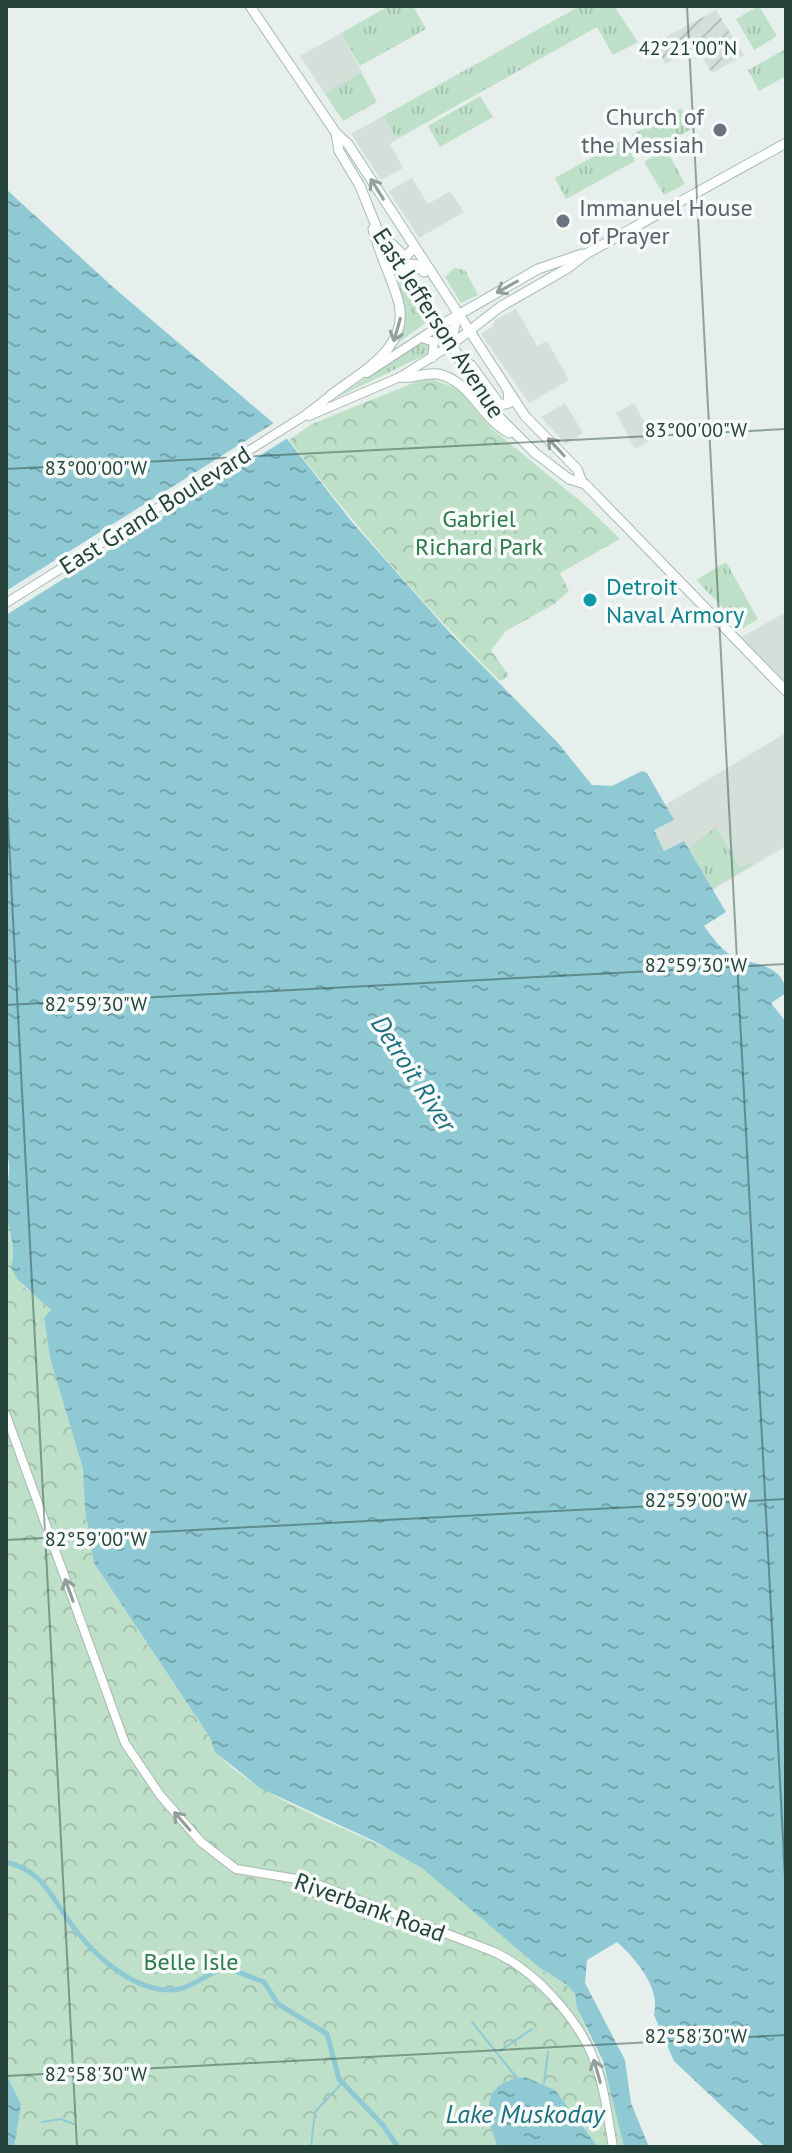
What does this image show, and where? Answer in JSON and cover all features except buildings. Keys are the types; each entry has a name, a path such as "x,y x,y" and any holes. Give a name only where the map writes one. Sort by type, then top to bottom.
{"main road":[{"name":"East Jefferson Avenue","path":"250,6 336,133 348,144 525,416 577,469 582,482 786,691"},
{"name":"East Jefferson Avenue","path":"336,133 339,151 378,231 460,360 516,436 569,479 582,482"},
{"name":"East Grand Boulevard","path":"451,345 489,316 586,254 786,143"},
{"path":"331,395 384,355 400,323 398,299 375,238 366,202"},
{"path":"378,231 403,257 409,256 414,248"},
{"name":"East Grand Boulevard","path":"439,326 553,262 586,254"},
{"path":"410,282 408,268 416,263 438,293 449,301"},
{"path":"534,272 546,271 544,282"},
{"path":"481,302 474,308 475,316 489,316"},
{"path":"451,345 457,314"},
{"path":"460,360 471,365 500,405 509,403 508,391"},
{"path":"400,377 433,374 451,379 466,390 497,426 516,436"}],"street":[{"name":"East Grand Boulevard","path":"6,603 304,416 331,395 439,326"},
{"path":"422,338 434,342 432,358"},
{"name":"East Grand Boulevard","path":"304,416 400,377 451,345"},
{"name":"Riverbank Road","path":"6,1415 122,1734 132,1756 160,1795 201,1842 236,1869 309,1881 492,1951 521,1969 567,2016 595,2060 613,2147"}],"shaded area":[{"path":"716,10 744,55 712,73 695,46 666,64 653,44"},
{"path":"341,33 362,72 325,94 300,56"},
{"path":"383,116 397,139 390,144 403,168 381,180 351,134"},
{"path":"412,178 428,204 450,191 464,212 419,238 389,191"},
{"path":"516,309 537,346 547,341 569,380 529,403 481,334 492,327 495,320"},
{"path":"565,403 583,433 566,444 541,417"},
{"path":"634,403 653,438 635,449 616,413"},
{"path":"786,612 786,691 736,640"},
{"path":"786,733 786,846 711,891 684,842 664,851 654,830 673,820 665,805"}],"green space":[{"path":"389,6 413,6 426,29 360,66 341,33"},
{"path":"580,6 614,6 638,42 613,55 597,27 397,139 383,116"},
{"path":"759,6 777,36 754,50 736,19"},
{"path":"786,49 786,76 759,91 748,70"},
{"path":"361,72 377,102 343,121 325,94"},
{"path":"480,96 493,117 440,147 428,126"},
{"path":"681,108 694,127 644,157 632,135"},
{"path":"624,139 635,161 566,199 555,178"},
{"path":"666,149 685,184 664,195 644,162"},
{"path":"454,268 465,270 478,295 461,303 445,277"},
{"path":"397,274 427,322 395,345 400,336 393,276"},
{"path":"422,341 430,342 431,352 334,399"},
{"name":"Gabriel Richard Park","path":"432,379 458,389 492,429 585,505 620,539 560,573 569,591 554,604 506,631 491,650 509,676 500,681 390,564 289,440 312,424 418,381"},
{"path":"726,562 758,619 743,628 696,580"},
{"path":"716,827 740,868 750,862 752,865 712,889 689,848"},
{"name":"Belle Isle","path":"6,1209 17,1276 24,1286 49,1304 51,1310 44,1319 50,1358 83,1469 85,1509 94,1563 219,1755 265,1790 425,1870 539,1967 570,1988 613,2095 624,2147 6,2147"}],"water":[{"name":"Detroit River","path":"6,189 114,288 277,426 352,522 452,635 558,743 592,785 612,786 642,771 647,773 674,820 654,830 664,851 684,841 726,912 704,926 727,953 773,970 784,983 786,993 771,1003 786,1022 786,2147 765,2147 674,2061 654,2015 654,1995 650,1985 639,1965 617,1942 587,1960 585,1983 625,2060 631,2103 649,2147 624,2147 603,2061 577,2008 575,1994 567,1985 540,1968 422,1868 374,1841 260,1788 215,1752 209,1736 94,1563 85,1509 83,1469 50,1358 44,1318 51,1310 18,1280 11,1268 13,1251 6,1196 9,1171 6,1151"},
{"path":"6,2074 21,2104 14,2147 6,2147"},
{"name":"Lake Muskoday","path":"525,2077 555,2090 598,2147 498,2147 490,2123 489,2102 500,2086"}],"pier":[{"path":"277,421 291,436 6,615 6,591"}],"waterway":[{"path":"6,1862 20,1866 40,1881 87,1943 107,1963 131,1979 157,1989 170,1990 227,1968 264,1982 278,2004 327,2034 339,2079 382,2124 398,2147"},
{"path":"472,2022 517,2078"},
{"path":"500,2051 532,2029"},
{"path":"544,2083 548,2052"},
{"path":"311,2147 315,2112 342,2083"},
{"path":"42,2122 61,2119 74,2124"}],"place":[{"name":"Church of the Messiah","path":"720,130"},
{"name":"Immanuel House of Prayer","path":"563,221"},
{"name":"Detroit Naval Armory","path":"590,600"}]}
